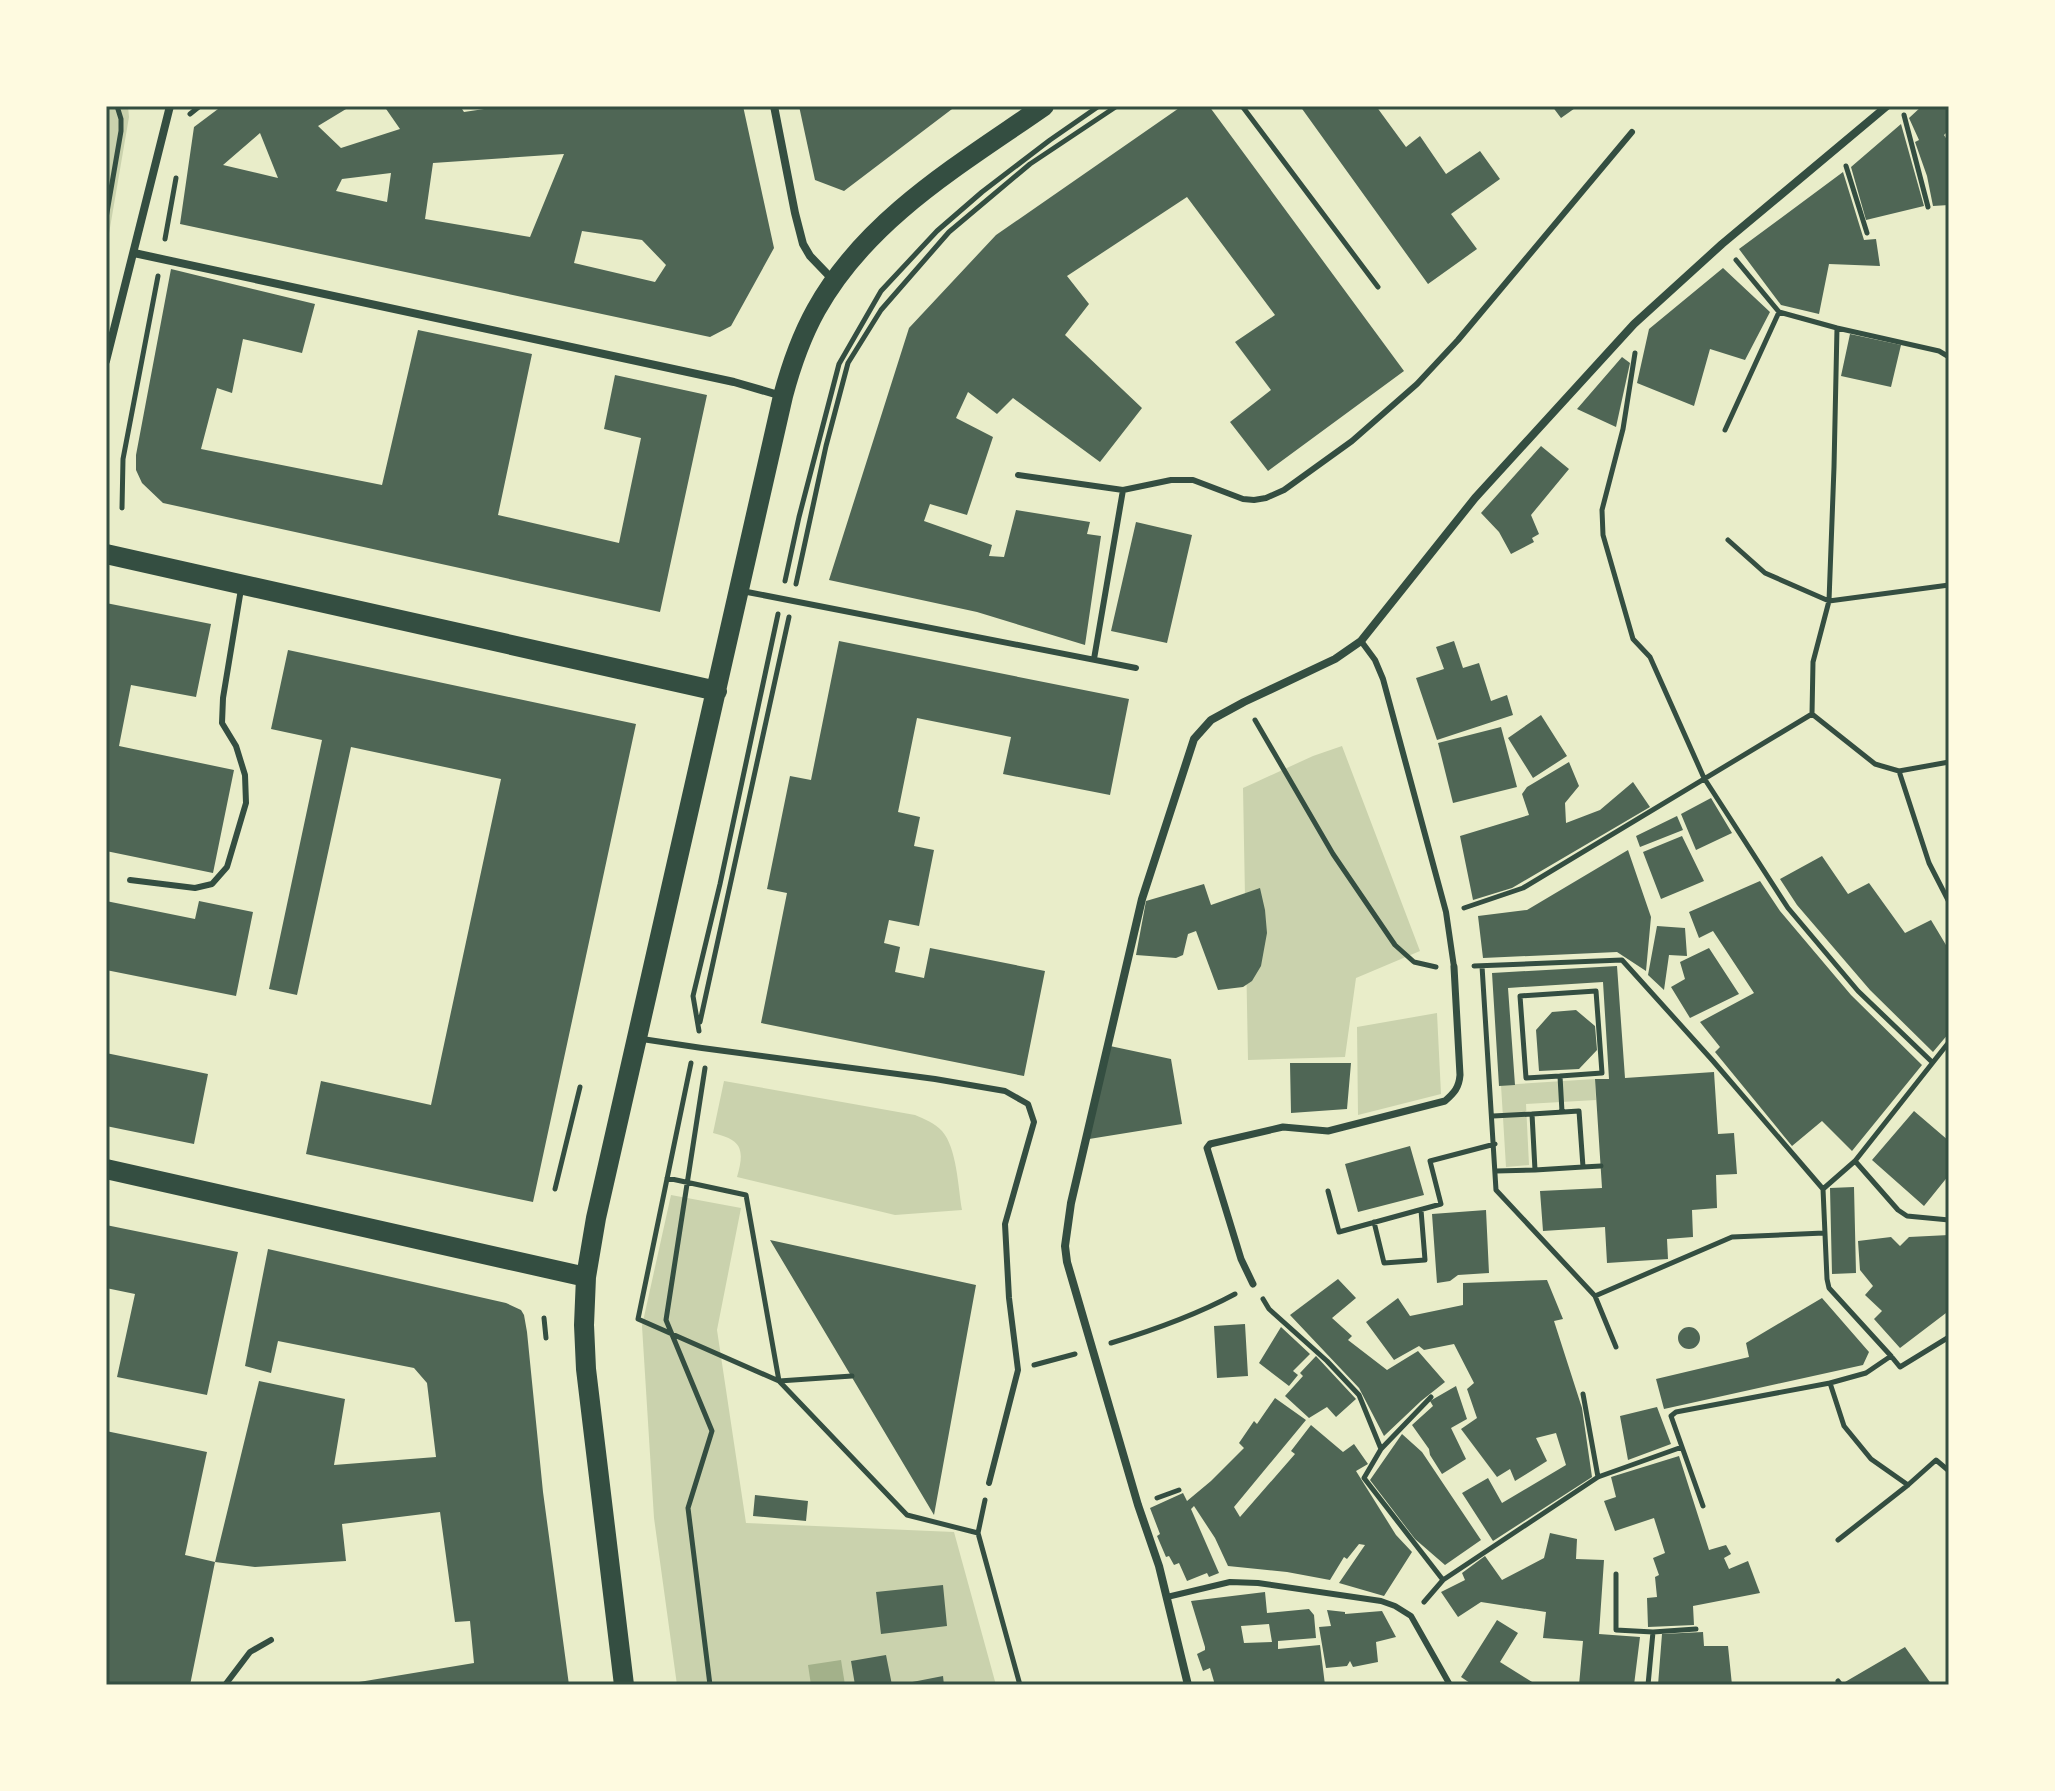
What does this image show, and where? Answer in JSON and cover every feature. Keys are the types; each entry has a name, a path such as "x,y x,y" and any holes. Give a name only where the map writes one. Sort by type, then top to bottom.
{"main road":[{"path":"624,1685 587,1384 584,1325 586,1277 596,1218 783,396 801,340 816,309 861,248 919,194 1044,106"},
{"path":"106,554 717,691"},
{"path":"106,1169 586,1277"}],"street":[{"path":"106,361 170,106"},
{"path":"774,106 803,244 835,282"},
{"path":"1188,1685 1167,1597 1092,1349 1065,1246 1142,899 1194,739 1211,720 1335,659 1361,641 1475,498 1634,324 1722,244 1887,106"},
{"path":"134,253 734,382 783,396"},
{"path":"1253,1284 1241,1259 1207,1148 1210,1144 1283,1127 1328,1131 1445,1101 1456,1092 1460,1075 1454,967"}],"lane":[{"path":"1018,475 1123,490 1171,480 1193,480 1243,499 1254,500 1284,490 1352,441 1417,384 1458,340 1632,132"},
{"path":"1094,659 1123,490"},
{"path":"130,880 195,888 212,884 227,867 246,803 245,775 236,746 222,723 223,698 241,585"},
{"path":"739,591 1136,668"},
{"path":"1361,641 1375,660 1383,679 1446,912 1454,967"},
{"path":"638,1038 977,1086 1005,1091 1028,1104 1034,1122 1005,1224 1009,1298 1018,1370 989,1483"},
{"path":"1167,1597 1230,1582 1258,1583 1381,1601 1411,1616 1450,1685"},
{"path":"225,1685 250,1652 271,1640"}],"path":[{"path":"106,218 121,131 117,106"},
{"path":"188,115 200,106"},
{"path":"710,1685 688,1508 712,1431 666,1320 706,1071 693,996 799,517 839,364 881,291 937,231 971,202 1099,106"},
{"path":"1242,106 1378,287"},
{"path":"1901,106 1928,207"},
{"path":"1839,146 1867,233"},
{"path":"122,508 123,459 178,169"},
{"path":"1722,244 1779,312 1939,351 1949,357"},
{"path":"1725,430 1779,312"},
{"path":"1634,324 1635,352 1623,429 1602,510 1603,535 1633,639 1650,657 1704,778 1788,908 1858,991 1932,1062"},
{"path":"1812,714 1813,662 1829,601 1837,328"},
{"path":"1728,540 1765,573 1829,601 1949,585"},
{"path":"1244,702 1333,854 1395,945 1414,962 1432,967 1622,960 1823,1189 1829,1288 1900,1367 1949,1337"},
{"path":"1446,912 1523,888 1812,714"},
{"path":"1812,714 1875,764 1899,771 1949,762"},
{"path":"1899,771 1929,863 1949,902"},
{"path":"1482,966 1496,1190 1595,1296 1616,1347"},
{"path":"1596,991 1602,1073 1560,1076 1526,1078 1520,996 1596,991"},
{"path":"1823,1189 1855,1161 1949,1042"},
{"path":"1560,1076 1562,1112"},
{"path":"555,1189 580,1087"},
{"path":"1493,1116 1579,1111 1583,1167"},
{"path":"1532,1114 1535,1170"},
{"path":"1328,1191 1339,1232 1421,1210 1441,1204 1430,1161 1495,1144"},
{"path":"1855,1161 1898,1210 1907,1216 1949,1220"},
{"path":"1496,1171 1601,1166"},
{"path":"779,1381 746,1195 667,1178 638,1319 779,1381 907,1515 978,1533"},
{"path":"1374,1222 1384,1263 1425,1260 1421,1210"},
{"path":"1595,1296 1732,1237 1824,1233"},
{"path":"1018,1370 1176,1322 1253,1284 1269,1309 1327,1361 1359,1395 1381,1449"},
{"path":"544,1318 546,1338"},
{"path":"1703,1506 1671,1421 1671,1416 1676,1412 1830,1383 1866,1373 1891,1356"},
{"path":"779,1381 852,1376"},
{"path":"1830,1383 1844,1426 1871,1459 1908,1485"},
{"path":"1583,1394 1598,1477"},
{"path":"1431,1397 1381,1449 1364,1478 1443,1580"},
{"path":"1411,1616 1443,1580 1598,1477 1682,1447"},
{"path":"1838,1540 1936,1460 1949,1471"},
{"path":"989,1483 978,1533 1020,1685"},
{"path":"1616,1574 1616,1630 1653,1632 1696,1629"},
{"path":"1648,1685 1653,1632"}],"shaded area":[{"path":"106,106 128,106 129,117 106,251"},
{"path":"1342,746 1420,951 1356,978 1345,1057 1248,1060 1243,788"},
{"path":"1437,1013 1441,1094 1358,1115 1357,1027"},
{"path":"1595,1079 1596,1100 1526,1104 1529,1165 1506,1167 1501,1085"},
{"path":"724,1081 915,1115 929,1122 942,1131 951,1147 962,1210 895,1215 737,1177 741,1159 739,1147 730,1139 713,1133"},
{"path":"671,1195 741,1208 717,1330 746,1523 954,1532 996,1685 677,1685 654,1518 642,1326"},
{"path":"841,1660 845,1685 811,1685 808,1665"}],"building":[{"path":"222,106 351,106 318,126 341,148 400,129 384,106 460,106 464,112 504,106 743,106 774,248 731,326 710,337 180,224 194,127","holes":["260,133 278,178 223,165","564,154 530,237 425,219 433,163","391,173 387,202 336,191 342,179","582,231 642,240 666,265 655,282 574,263"]},
{"path":"799,106 956,106 844,191 815,180"},
{"path":"1182,106 1209,106 1404,371 1268,471 1230,422 1271,390 1235,342 1275,315 1187,197 1067,276 1089,304 1065,335 1142,408 1100,462 1013,398 997,414 968,392 956,418 993,437 967,515 930,504 924,521 992,545 989,556 1004,557 1016,510 1090,522 1087,534 1101,536 1085,645 977,612 829,580 909,328 996,235"},
{"path":"1300,106 1376,106 1406,147 1420,136 1446,174 1480,151 1500,179 1451,214 1477,249 1428,284"},
{"path":"1552,106 1578,106 1561,118"},
{"path":"1922,106 1949,106 1949,130 1944,135 1949,143 1949,205 1933,206 1915,142 1919,140 1909,118"},
{"path":"1901,124 1924,206 1866,220 1851,167"},
{"path":"1843,172 1864,240 1876,239 1880,266 1829,264 1819,314 1781,305 1739,249"},
{"path":"1723,268 1770,312 1745,360 1710,349 1694,406 1637,383 1649,329"},
{"path":"171,269 315,304 302,353 243,339 232,393 217,388 201,449 382,485 418,330 532,354 498,515 619,543 641,438 604,429 615,375 707,395 660,612 163,503 142,483 136,470 136,455"},
{"path":"1850,334 1901,345 1891,387 1841,376"},
{"path":"1622,357 1630,363 1616,427 1577,409"},
{"path":"1541,446 1569,469 1531,515 1539,534 1532,538 1534,542 1511,554 1499,532 1481,513"},
{"path":"1136,522 1192,535 1167,643 1111,631"},
{"path":"106,603 211,624 196,697 131,685 119,746 234,770 213,873 106,851"},
{"path":"839,641 1129,699 1110,795 1003,774 1011,737 917,718 898,812 920,817 914,846 934,850 919,926 889,920 884,943 900,947 895,972 924,978 930,948 1045,971 1024,1076 761,1023 787,893 767,889 790,776 811,780"},
{"path":"1454,641 1463,668 1479,663 1491,701 1507,695 1513,715 1437,740 1416,678 1444,669 1436,647"},
{"path":"288,650 636,724 533,1202 306,1154 321,1081 431,1105 501,779 351,747 297,995 269,989 322,740 271,729"},
{"path":"1541,715 1567,756 1533,778 1508,738"},
{"path":"1501,727 1517,787 1453,803 1438,743"},
{"path":"1569,762 1579,786 1565,803 1566,823 1600,810 1633,782 1650,807 1512,888 1473,900 1460,836 1529,815 1522,794 1527,787"},
{"path":"1711,798 1732,833 1696,850 1681,814"},
{"path":"1677,816 1683,830 1640,847 1636,836"},
{"path":"1682,836 1704,881 1661,899 1643,852"},
{"path":"1628,850 1651,917 1646,971 1617,952 1483,958 1478,916 1527,910"},
{"path":"1822,856 1848,894 1869,883 1905,933 1931,920 1949,950 1949,1033 1933,1052 1870,990 1797,905 1780,879"},
{"path":"1760,881 1780,911 1851,995 1922,1065 1852,1151 1822,1121 1792,1146 1715,1052 1720,1047 1700,1022 1754,993 1713,931 1699,938 1689,912"},
{"path":"1204,884 1211,905 1260,888 1267,933 1261,966 1252,981 1243,987 1218,990 1196,931 1188,934 1183,955 1176,958 1136,955 1146,901"},
{"path":"106,901 195,919 199,901 253,912 236,996 106,970"},
{"path":"1657,926 1685,928 1687,956 1669,955 1664,990 1648,975"},
{"path":"1709,948 1739,994 1690,1018 1671,987 1685,979 1680,962"},
{"path":"1617,966 1625,1078 1714,1072 1718,1134 1734,1133 1737,1174 1716,1175 1717,1208 1692,1210 1693,1237 1667,1239 1668,1259 1607,1263 1605,1227 1543,1231 1540,1191 1602,1188 1595,1079 1609,1079 1603,982 1508,988 1515,1085 1499,1086 1492,973"},
{"path":"1576,1010 1595,1026 1597,1050 1579,1069 1539,1071 1536,1030 1552,1012"},
{"path":"1110,1046 1171,1059 1182,1124 1089,1139"},
{"path":"106,1053 208,1074 194,1144 106,1126"},
{"path":"1290,1063 1351,1063 1347,1109 1291,1113"},
{"path":"1914,1111 1949,1141 1949,1175 1924,1206 1872,1160"},
{"path":"1410,1146 1424,1195 1358,1212 1345,1164"},
{"path":"1854,1187 1856,1273 1832,1274 1830,1188"},
{"path":"1486,1210 1489,1273 1458,1275 1450,1281 1437,1283 1432,1214"},
{"path":"106,1225 238,1252 207,1395 117,1377 135,1294 106,1288"},
{"path":"1949,1235 1949,1314 1946,1313 1900,1348 1874,1319 1882,1311 1865,1295 1873,1286 1860,1270 1858,1241 1891,1237 1900,1246 1909,1237"},
{"path":"770,1240 976,1285 934,1515"},
{"path":"268,1249 506,1303 521,1310 527,1332 543,1492 569,1685 354,1685 474,1663 470,1621 455,1622 440,1512 342,1524 346,1561 255,1567 215,1562 259,1381 345,1399 334,1465 436,1457 427,1383 414,1368 278,1341 271,1373 245,1366"},
{"path":"1338,1279 1356,1298 1332,1318 1352,1336 1348,1340 1387,1370 1418,1351 1445,1382 1384,1436 1359,1388 1290,1315"},
{"path":"1547,1280 1563,1319 1554,1321 1582,1408 1592,1477 1493,1541 1462,1493 1488,1478 1502,1503 1566,1465 1556,1433 1536,1438 1547,1461 1515,1481 1510,1469 1497,1477 1461,1429 1477,1418 1467,1389 1474,1383 1454,1344 1424,1350 1419,1346 1394,1360 1366,1322 1398,1298 1410,1316 1463,1305 1463,1283"},
{"path":"1822,1298 1869,1352 1863,1365 1664,1409 1656,1379 1749,1357 1746,1343"},
{"path":"1245,1324 1248,1376 1217,1378 1214,1326"},
{"path":"1281,1327 1310,1354 1293,1371 1298,1375 1289,1386 1259,1363"},
{"path":"1689,1327 1697,1330 1700,1338 1697,1346 1689,1349 1681,1346 1678,1338 1681,1330"},
{"path":"1316,1356 1356,1399 1336,1417 1327,1407 1309,1418 1285,1396"},
{"path":"1456,1386 1467,1419 1451,1428 1466,1459 1442,1474 1412,1425 1433,1406 1430,1401"},
{"path":"1275,1398 1306,1420 1234,1507 1240,1517 1295,1454 1291,1451 1311,1425 1343,1452 1354,1444 1368,1464 1356,1471 1396,1535 1412,1552 1384,1596 1339,1583 1365,1545 1359,1544 1347,1559 1344,1557 1330,1580 1228,1566 1215,1538 1194,1506 1191,1509 1219,1573 1209,1577 1207,1573 1187,1581 1179,1563 1174,1565 1169,1556 1166,1557 1150,1508 1183,1493 1187,1501 1211,1481 1244,1448 1239,1443"},
{"path":"1657,1407 1671,1444 1628,1460 1620,1416"},
{"path":"106,1431 207,1452 185,1555 215,1562 190,1685 106,1685"},
{"path":"1402,1434 1422,1452 1481,1540 1445,1565 1415,1539 1370,1480"},
{"path":"1679,1456 1709,1550 1726,1545 1731,1554 1724,1558 1729,1569 1748,1561 1760,1593 1693,1606 1694,1625 1648,1627 1647,1598 1657,1597 1655,1577 1659,1575 1653,1558 1665,1553 1654,1518 1615,1531 1604,1501 1616,1497 1611,1477"},
{"path":"755,1495 808,1501 806,1521 753,1516"},
{"path":"1550,1533 1577,1539 1576,1559 1604,1560 1599,1634 1640,1637 1634,1685 1579,1685 1583,1641 1543,1638 1546,1612 1481,1602 1458,1617 1441,1592 1465,1580 1462,1573 1485,1556 1502,1580 1544,1558"},
{"path":"943,1585 947,1626 881,1634 876,1592"},
{"path":"1265,1592 1267,1613 1309,1609 1314,1615 1316,1638 1278,1641 1278,1649 1320,1645 1325,1685 1215,1685 1210,1668 1203,1671 1197,1654 1205,1647 1191,1601","holes":["1269,1624 1272,1642 1244,1643 1241,1626"]},
{"path":"1327,1610 1345,1614 1382,1611 1396,1637 1376,1642 1378,1662 1353,1667 1350,1661 1347,1666 1326,1668 1319,1627 1331,1626"},
{"path":"1497,1620 1518,1633 1500,1662 1537,1685 1473,1685 1461,1677"},
{"path":"1703,1632 1704,1646 1728,1646 1732,1685 1658,1685 1662,1634"},
{"path":"1905,1647 1932,1685 1847,1685 1845,1682"},
{"path":"886,1655 892,1685 855,1685 851,1661"},
{"path":"943,1676 944,1685 902,1685 902,1684"}]}
